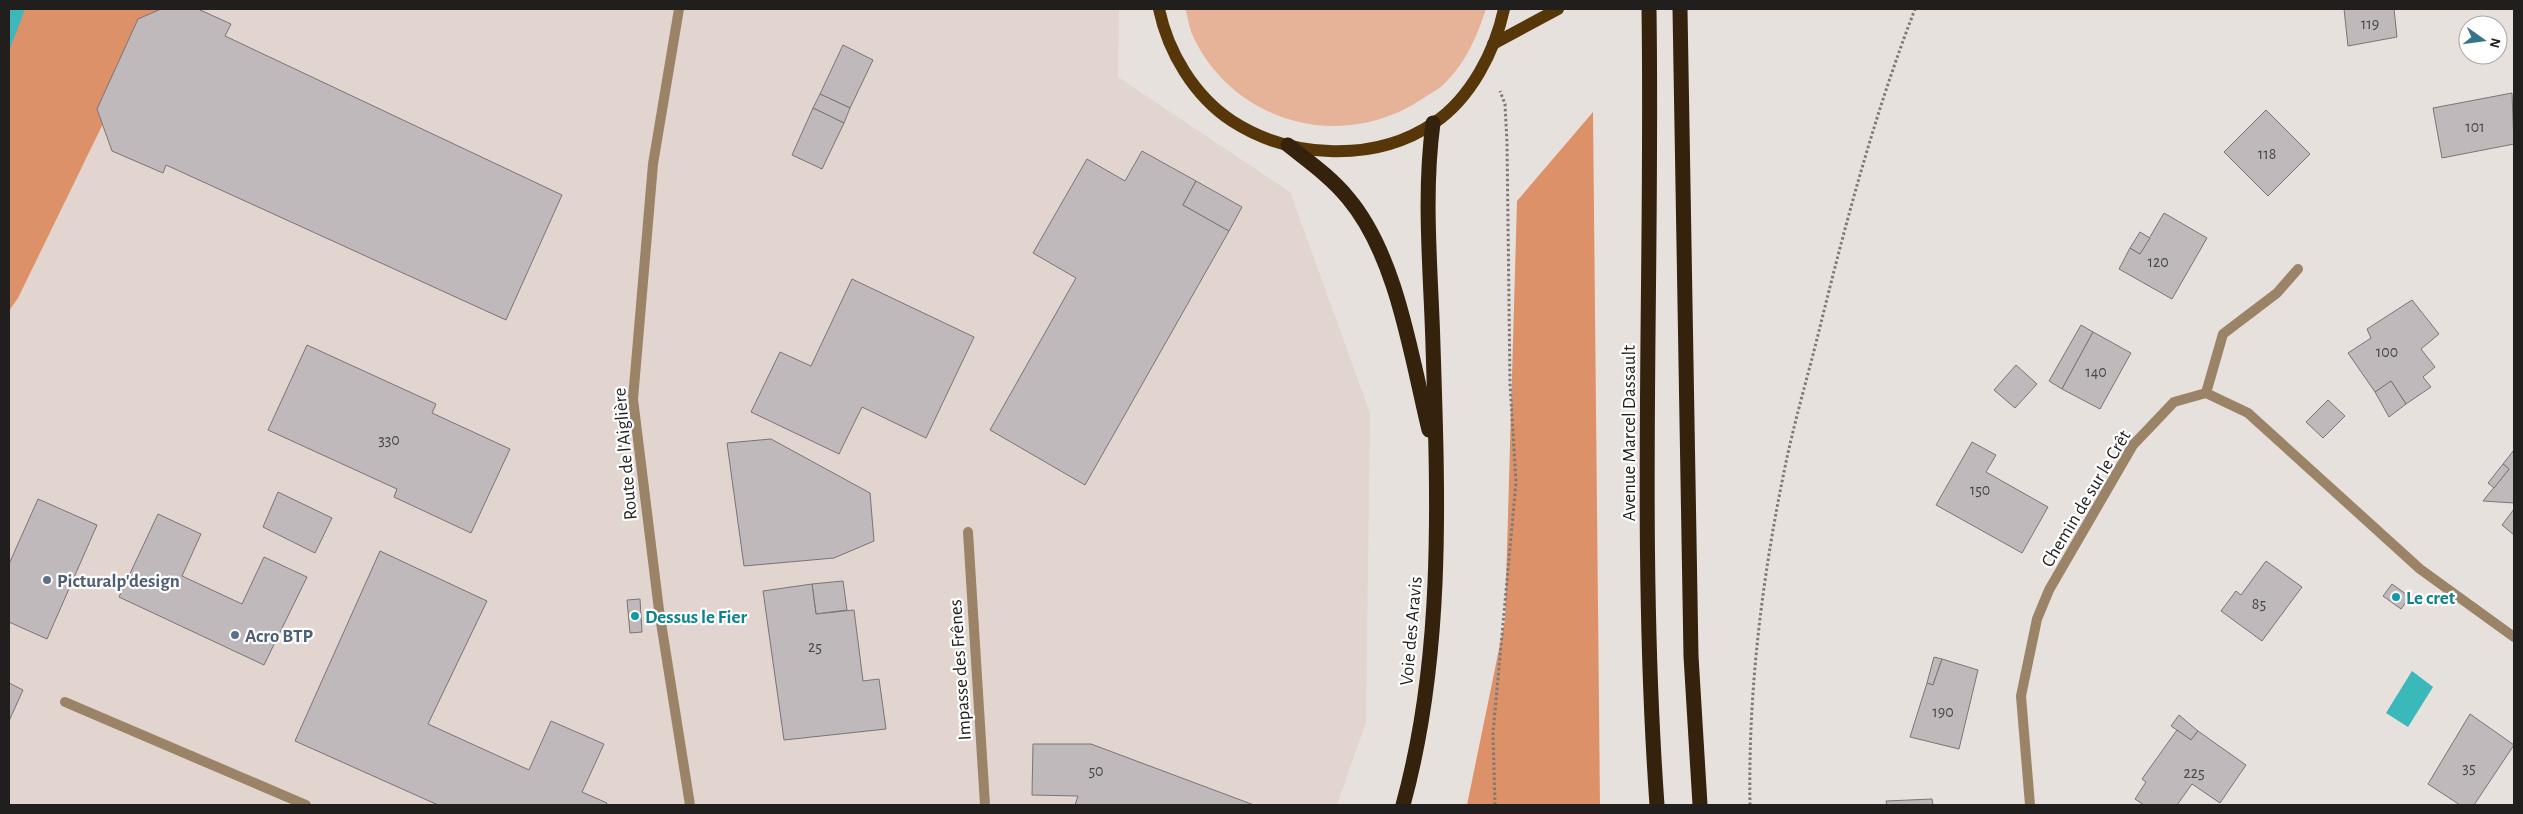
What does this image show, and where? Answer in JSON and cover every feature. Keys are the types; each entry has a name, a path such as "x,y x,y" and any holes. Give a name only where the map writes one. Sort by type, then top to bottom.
{"highway":[{"name":"Avenue Marcel Dassault","path":"1649,9 1647,567 1648,666 1657,805"},
{"path":"1680,9 1691,656 1700,805"},
{"path":"1433,123 1428,175 1427,214 1436,457"},
{"path":"1288,144 1348,198 1377,241 1396,298 1436,457"},
{"name":"Voie des Aravis","path":"1403,805 1420,726 1432,634 1435,584 1436,457"}],"main road":[{"path":"1159,9 1172,48 1197,89 1231,120 1270,139 1313,150 1360,150 1388,144 1433,123 1461,98 1476,78 1490,49 1504,9"},
{"path":"1490,49 1558,9"}],"street":[{"name":"Route de l'Aiglière","path":"678,9 653,164 633,399 659,610 690,805"},
{"path":"2298,270 2277,294 2223,334 2206,393 2248,413 2420,569 2514,637"},
{"name":"Chemin de sur le Crêt","path":"2030,805 2021,696 2037,619 2049,590 2134,445 2174,402 2206,393"},
{"name":"Impasse des Frênes","path":"968,532 985,805"},
{"path":"65,702 306,805"}],"path":[{"path":"1750,805 1753,684 1764,589 1785,466 1865,154 1898,52 1915,9"},
{"path":"1490,49 1505,104 1510,384 1516,482 1493,733 1495,805"}],"shaded area":[{"path":"9,9 159,9 18,298 9,311"},
{"path":"159,9 1119,9 1118,77 1290,192 1370,413 1366,722 1337,805 9,805 9,311 18,298"},
{"path":"1185,9 1486,9 1475,39 1465,58 1452,76 1439,88 1391,115 1358,124 1325,126 1292,120 1261,108 1234,89 1210,65 1192,34"},
{"path":"1593,112 1600,805 1467,805 1505,620 1517,201"}],"water":[{"path":"9,9 25,9 9,51"},
{"path":"2412,671 2433,687 2408,727 2386,713"}],"building":[{"path":"161,9 198,9 231,24 225,36 562,195 506,320 166,165 163,173 112,151 97,109 138,19"},
{"path":"2344,9 2394,9 2397,37 2348,46"},
{"path":"843,45 873,60 850,108 820,94"},
{"path":"2512,93 2514,144 2442,158 2433,108"},
{"path":"820,94 850,108 844,123 813,108"},
{"path":"813,108 844,123 822,169 792,155"},
{"path":"2266,110 2310,154 2268,196 2224,152"},
{"path":"1142,151 1196,181 1183,205 1229,231 1085,485 990,430 1076,278 1033,253 1087,159 1125,181"},
{"path":"1196,181 1242,207 1229,231 1183,205"},
{"path":"2164,213 2207,238 2172,299 2119,269 2130,248 2140,254"},
{"path":"2140,232 2150,238 2140,254 2130,248"},
{"path":"852,279 974,337 926,438 862,407 839,454 751,412 780,352 811,366"},
{"path":"2412,300 2439,334 2421,349 2435,367 2423,377 2431,387 2406,404 2391,381 2375,392 2348,353 2371,338 2367,329"},
{"path":"2081,325 2093,332 2062,389 2049,381"},
{"path":"2093,332 2131,353 2100,409 2062,389"},
{"path":"307,345 436,404 432,413 510,449 471,533 394,497 397,489 268,430"},
{"path":"2016,365 2037,384 2015,408 1994,390"},
{"path":"2391,381 2406,404 2389,417 2375,392"},
{"path":"2328,400 2345,416 2323,438 2306,422"},
{"path":"771,439 870,493 874,541 834,558 744,566 727,443"},
{"path":"1972,442 1996,455 1986,472 2048,507 2022,553 1936,505"},
{"path":"2514,450 2514,503 2483,501 2509,469 2503,464"},
{"path":"2503,464 2509,469 2494,488 2488,483"},
{"path":"278,492 332,518 315,553 263,527"},
{"path":"38,499 97,525 47,639 9,622 9,564"},
{"path":"2514,509 2514,535 2502,525"},
{"path":"158,514 201,534 182,576 242,604 264,557 307,577 264,665 119,597"},
{"path":"380,551 487,601 428,724 529,770 551,721 604,744 582,792 607,803 606,805 438,805 295,741"},
{"path":"2266,561 2302,587 2262,641 2221,611 2236,591 2241,595"},
{"path":"843,581 847,610 816,614 812,584"},
{"path":"812,584 816,614 854,610 863,681 879,679 886,729 784,740 763,591"},
{"name":"Le cret","path":"2392,584 2410,597 2401,609 2383,596"},
{"name":"Dessus le Fier","path":"640,599 642,632 630,633 627,600"},
{"path":"1934,657 1942,659 1933,685 1927,683"},
{"path":"1942,659 1978,670 1959,749 1910,737 1927,683 1933,685"},
{"path":"9,683 23,690 9,721"},
{"path":"2470,714 2514,745 2474,805 2460,805 2428,784"},
{"path":"2179,715 2198,731 2191,740 2171,726"},
{"path":"2177,730 2191,740 2198,731 2246,765 2220,803 2192,784 2177,805 2144,805 2135,799 2146,782 2142,779"},
{"path":"1033,744 1091,744 1254,805 1075,805 1078,796 1032,795"},
{"path":"1932,799 1933,805 1887,805 1886,801"}],"place":[{"name":"Picturalp'design","path":"47,580"},
{"name":"Le cret","path":"2396,597"},
{"name":"Dessus le Fier","path":"635,616"},
{"name":"Acro BTP","path":"235,635"}]}
